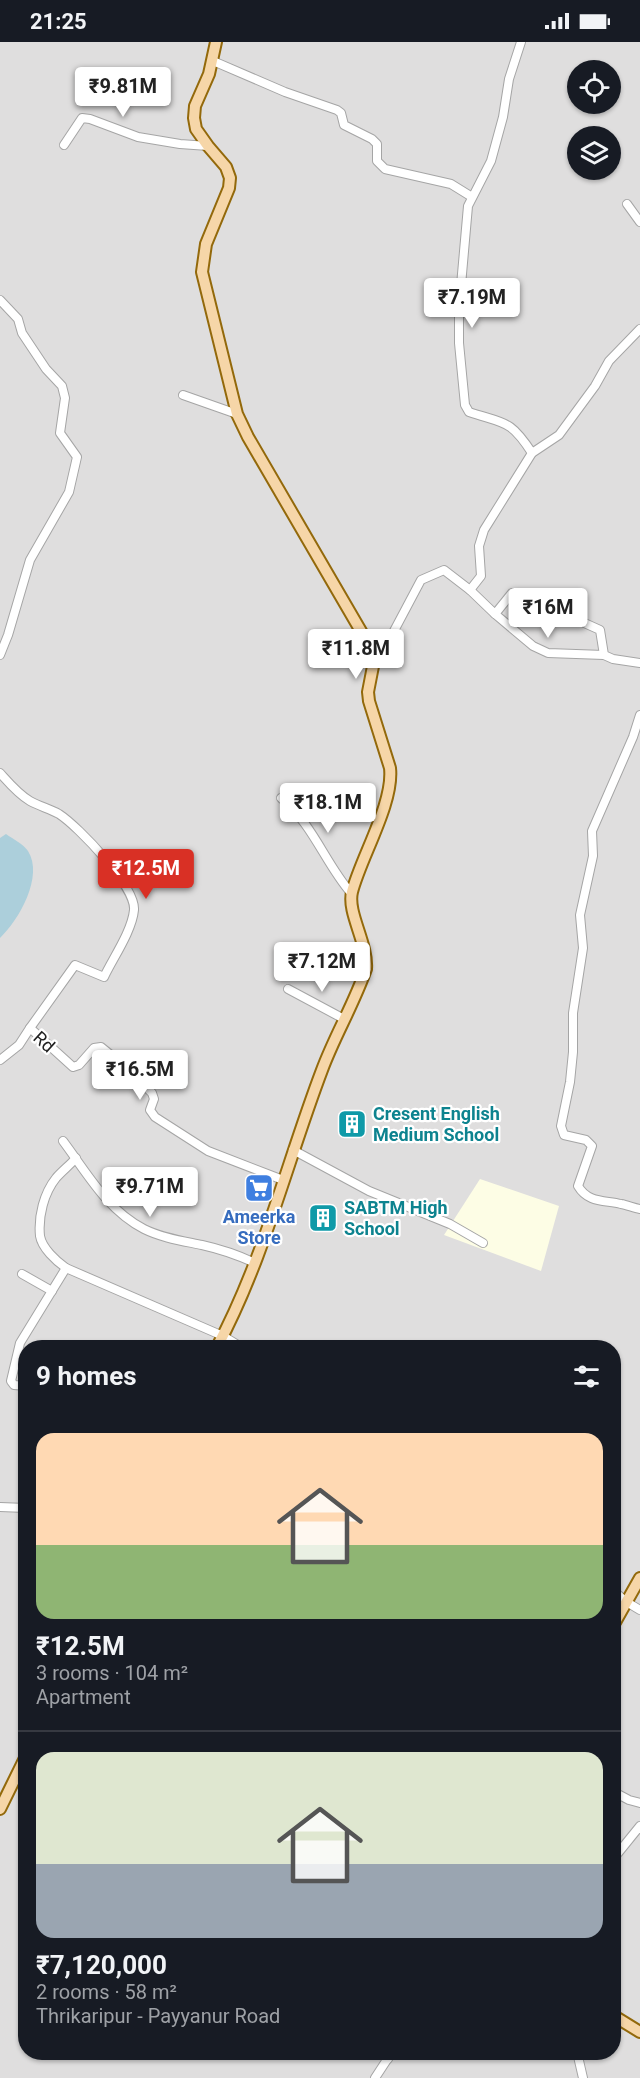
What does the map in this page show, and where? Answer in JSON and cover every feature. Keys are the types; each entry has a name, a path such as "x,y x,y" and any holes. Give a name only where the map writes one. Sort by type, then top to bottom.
{"main road":[{"path":"216,42 213,61 195,106 194,118 196,129 222,162 230,178 229,188 206,244 202,272 237,414 369,645 374,661 368,692 369,701 391,778 377,826 351,893 354,913 367,958 366,969 361,985 322,1068 268,1230 221,1340"},
{"path":"621,1609 640,1578"},
{"path":"0,1809 18,1772"},
{"path":"621,2020 640,2032"}],"street":[{"path":"521,42 509,79 503,117 491,161 468,206 459,308 459,343 465,405 469,412 509,424 532,453"},
{"path":"213,61 285,92 337,110 344,125 372,139 377,144 377,161 385,169 452,184 472,197"},
{"path":"64,145 82,118 138,137 208,146"},
{"path":"627,204 640,222"},
{"path":"0,300 18,319 21,333 46,369 62,386 65,398 60,433 77,457 69,492 30,560 0,655"},
{"path":"470,590 481,576 479,546 484,530 532,453 559,435 596,386 609,361 640,329"},
{"path":"183,395 237,414"},
{"path":"374,661 386,646 421,580 444,570 533,646 548,653 604,655 613,659 640,663"},
{"path":"495,614 512,593 520,594 600,630 604,655"},
{"path":"640,716 592,831 593,856 580,915 583,948 573,1013 571,1072 561,1131 564,1135 586,1140 592,1146 578,1186 581,1192 588,1198 640,1209"},
{"path":"0,773 20,794 59,814 102,853 126,887 134,908 131,922 104,977 75,965 30,1028"},
{"path":"281,798 295,810 315,836 330,866 351,893"},
{"path":"288,989 344,1019"},
{"name":"Rd","path":"0,1060 19,1045 30,1028 73,1067 79,1065 94,1048 100,1047 122,1064 152,1093 154,1099 150,1110 155,1117 208,1151 283,1180"},
{"path":"63,1141 93,1184 110,1203 145,1229 217,1249 255,1263"},
{"path":"293,1150 369,1191 450,1224 483,1243"},
{"path":"76,1158 56,1178 49,1189 41,1213 40,1237 55,1260 66,1268 230,1340"},
{"path":"22,1340 66,1268"},
{"path":"22,1274 52,1291"},
{"path":"18,1351 11,1381 14,1385 18,1385"},
{"path":"0,1507 18,1508"},
{"path":"621,1597 640,1610"},
{"path":"621,1796 640,1803"},
{"path":"621,1849 640,1826"},
{"path":"375,2078 387,2060"},
{"path":"579,2060 583,2078"}],"shaded area":[{"path":"0,42 640,42 640,2078 0,2078"},
{"path":"480,1179 559,1206 541,1271 444,1235"}],"water":[{"path":"6,834 28,851 33,873 27,897 21,909 0,938 0,838"}],"place":[{"name":"Cresent English Medium School","path":"352,1124"},
{"name":"Ameerka Store","path":"259,1188"},
{"name":"SABTM High School","path":"323,1218"}]}
